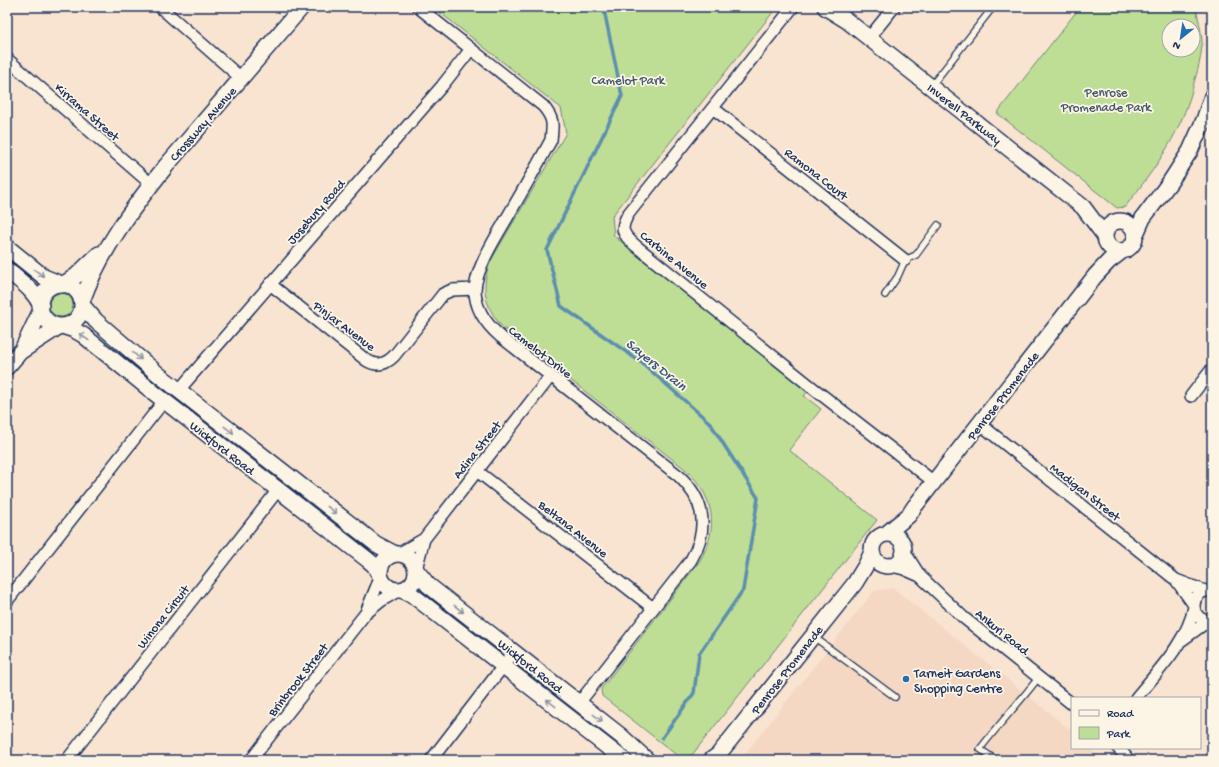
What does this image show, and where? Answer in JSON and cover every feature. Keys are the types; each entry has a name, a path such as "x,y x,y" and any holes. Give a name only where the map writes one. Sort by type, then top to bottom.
{"street":[{"path":"160,7 241,78"},
{"name":"Crossway Avenue","path":"82,303 88,286 108,245 151,184 302,7"},
{"name":"Camelot Drive","path":"418,7 543,106 551,116 553,124 551,140 481,266 475,289 479,308 487,324 550,376 678,476 687,484 697,498 700,506 702,523 701,535 698,547 691,560 579,703"},
{"name":"Carbine Avenue","path":"792,7 629,214 622,228 625,236 636,246 796,375 934,482"},
{"name":"Inverell Parkway","path":"825,7 846,20 1083,207 1118,221"},
{"name":"Inverell Parkway","path":"838,7 846,20"},
{"path":"869,38 894,7"},
{"name":"Josebury Road","path":"179,390 437,92 471,49"},
{"name":"Kirrama Street","path":"7,59 151,184"},
{"path":"1153,203 1109,225 1104,238 1110,248 1118,252 1126,250 1133,245 1135,236 1143,218 1206,133 1212,96"},
{"name":"Ramona Court","path":"712,108 905,260"},
{"name":"Inverell Parkway","path":"1083,207 1104,238"},
{"path":"1118,221 1124,221 1132,227 1135,236"},
{"name":"Penrose Promenade","path":"1095,276 1104,238"},
{"name":"Crossway Avenue","path":"62,285 76,276 108,245"},
{"path":"7,247 44,277 62,285"},
{"name":"Penrose Promenade","path":"886,534 909,515 1095,276 1109,261 1122,251"},
{"path":"7,270 37,298 46,319 51,323 61,326"},
{"name":"Pinjar Avenue","path":"270,284 366,360 378,364 386,362 394,356 443,294 452,290 475,289"},
{"path":"7,367 20,352 41,308 42,298 46,291 53,286 62,285 75,289 82,303 80,314 75,320 69,324 61,326 20,352"},
{"name":"Wickford Road","path":"82,303 96,321 179,390 376,544 397,554"},
{"name":"Wickford Road","path":"61,326 74,330 83,335 374,565 380,576"},
{"path":"1191,396 1212,369"},
{"name":"Adina Street","path":"416,570 424,539 550,376"},
{"path":"7,602 164,400"},
{"name":"Madigan Street","path":"980,424 1176,580 1194,606 1195,612 1198,616 1202,620 1211,621"},
{"name":"Beltana Avenue","path":"477,470 653,608"},
{"path":"278,490 288,476"},
{"name":"Winona Circuit","path":"67,760 278,490"},
{"name":"Penrose Promenade","path":"904,548 909,515"},
{"path":"886,534 892,534 898,537 904,548 901,559 897,563 890,566 878,563 874,559 872,552 873,545 877,538 886,534"},
{"name":"Adina Street","path":"397,554 424,539"},
{"name":"Ankuri Road","path":"904,548 920,576 974,627 1071,703"},
{"name":"Penrose Promenade","path":"715,758 855,583 872,552"},
{"path":"397,554 404,555 409,558 416,570 414,581 406,588 393,590 383,583 380,576 382,563 385,558 397,554"},
{"name":"Penrose Promenade","path":"855,583 872,573 890,566"},
{"name":"Ankuri Road","path":"890,566 904,569 920,576"},
{"name":"Wickford Road","path":"416,570 428,585 625,739 647,760"},
{"name":"Brinbrook Street","path":"251,760 365,614 374,596 380,576"},
{"name":"Madigan Street","path":"1176,580 1209,590"},
{"name":"Wickford Road","path":"400,590 410,594 420,601 504,666 617,758"},
{"name":"Brinbrook Street","path":"365,614 381,601 400,590"},
{"path":"1137,697 1182,640 1193,613 1198,595 1209,590"},
{"path":"1182,640 1211,621"},
{"path":"431,760 514,652"},
{"path":"1119,749 1129,760"}],"lane":[{"path":"931,86 993,7"},
{"path":"885,295 898,276 905,260 916,256 938,225"},
{"path":"812,635 895,696"},
{"path":"996,760 980,749 1039,677"}],"shaded area":[{"name":"Tarneit Gardens Shopping Centre","path":"893,588 1071,730 1071,749 1091,749 1102,760 740,760 874,591"}],"green space":[{"name":"Camelot Park","path":"433,7 777,7 612,216 614,236 809,390 804,396 821,409 789,450 877,520 692,755 679,757 602,696 601,689 699,562 710,537 711,512 708,501 695,479 685,469 501,326 495,318 488,303 485,288 487,271 490,262 566,133 561,108"},
{"name":"Penrose Promenade Park","path":"1080,7 1196,7 1198,18 1161,18 1161,58 1200,58 1199,65 1184,115 1168,147 1148,177 1125,207 1117,208 997,113"},
{"name":"Penrose Promenade Park","path":"1201,32 1202,40 1201,55"},
{"path":"61,293 70,296 73,305 70,314 61,317 52,314 49,305 52,296"}],"waterway":[{"name":"Sayers Drain","path":"602,7 604,10 622,96 547,250 561,306 642,363 710,423 758,498 743,590 699,654 694,693 662,738"}],"place":[{"name":"Tarneit Gardens Shopping Centre","path":"906,679"}]}
